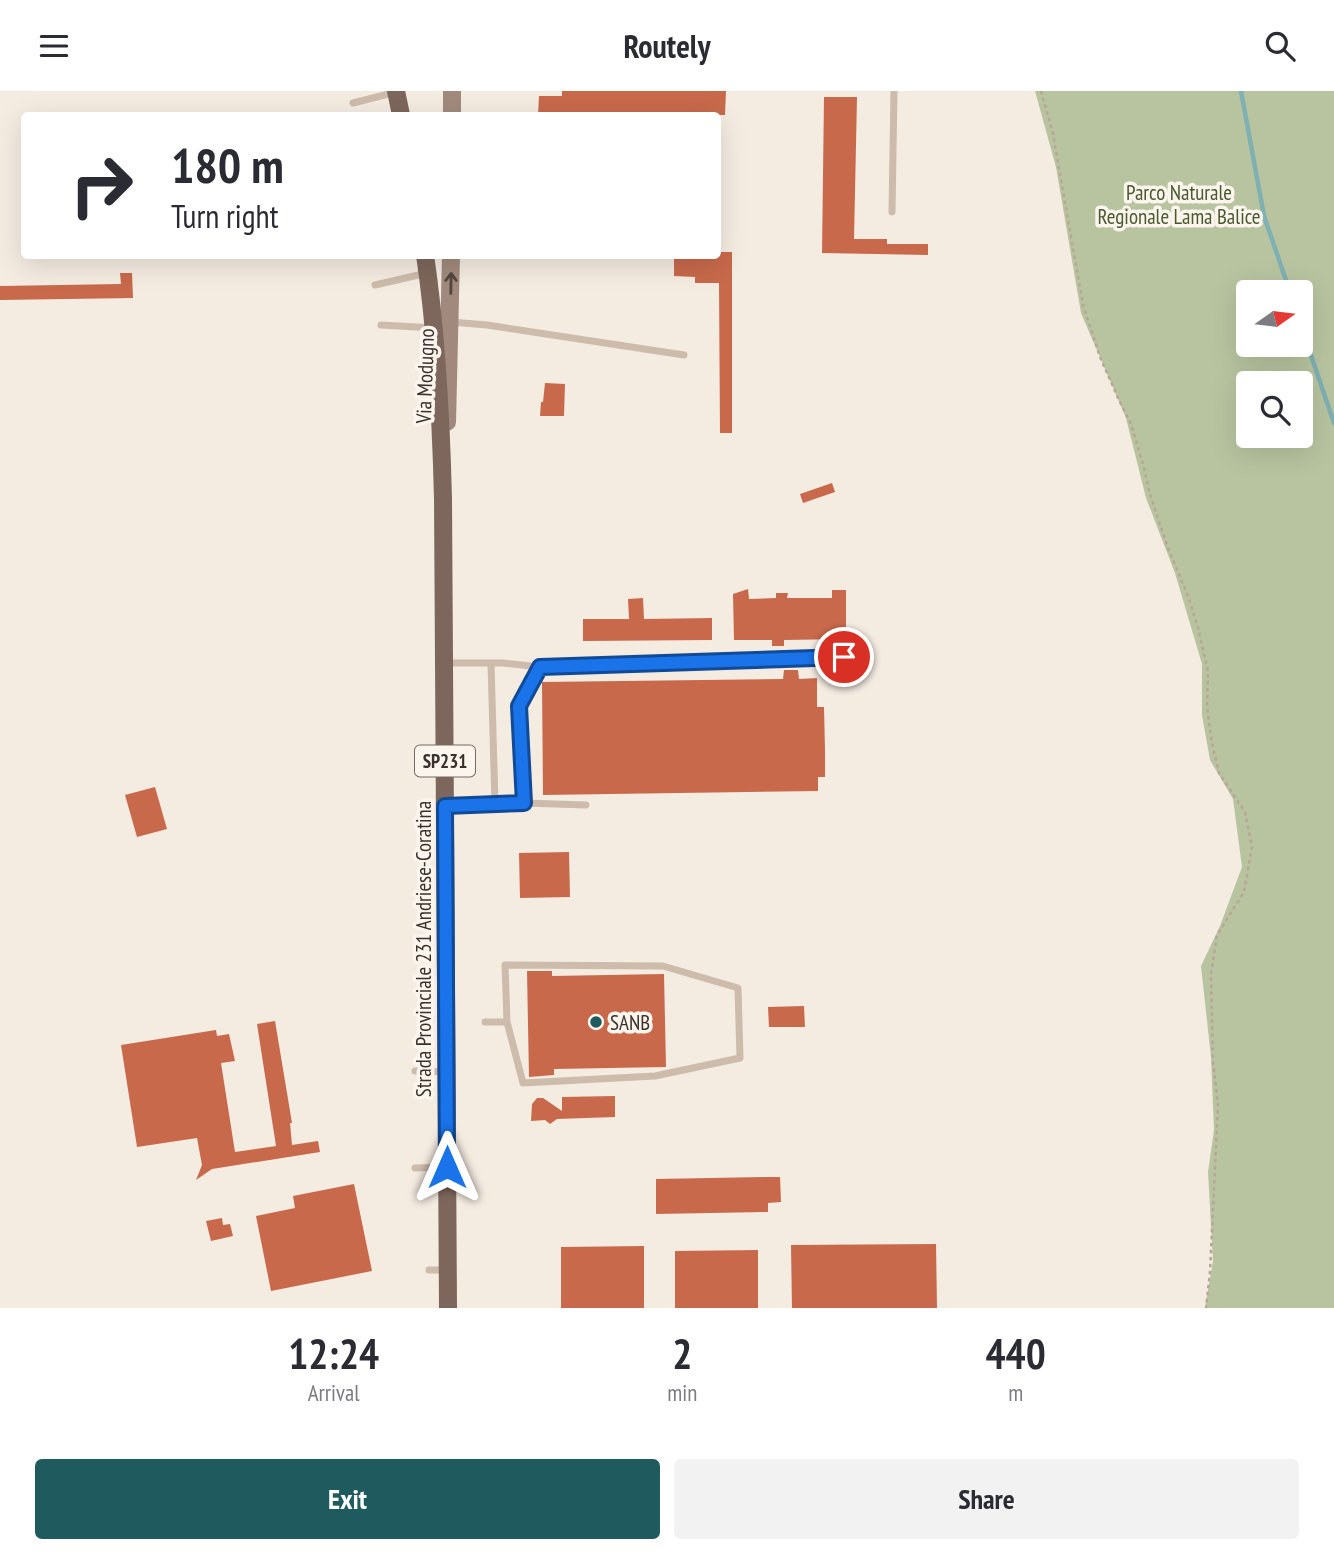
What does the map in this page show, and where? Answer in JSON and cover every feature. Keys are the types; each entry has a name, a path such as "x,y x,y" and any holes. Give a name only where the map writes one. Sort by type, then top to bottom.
{"main road":[{"path":"396,91 400,112"},
{"name":"Strada Provinciale 231 Andriese-Coratina","path":"426,264 442,325 439,393 443,499 448,1308"}],"street":[{"path":"452,91 452,112"},
{"name":"Via Modugno","path":"442,325 450,259"}],"lane":[{"path":"353,103 396,91"},
{"path":"892,212 894,91"},
{"path":"375,285 426,264"},
{"path":"381,325 487,324 684,355"},
{"path":"444,663 540,667 844,657"},
{"path":"491,663 495,804"},
{"path":"524,803 519,706 540,667"},
{"path":"445,806 524,803 586,805"},
{"path":"505,965 663,966 738,988 740,1058 654,1076 523,1083 507,1022 505,965"},
{"path":"485,1022 507,1022"},
{"path":"415,1071 447,1072"},
{"path":"415,1168 447,1167"},
{"path":"429,1270 448,1270"}],"path":[{"path":"1041,91 1053,134 1083,305 1100,357 1132,424 1150,494 1198,628 1208,671 1207,707 1219,773 1245,812 1252,847 1244,892 1217,935 1211,974 1213,1062 1218,1105 1206,1308"}],"green space":[{"name":"Parco Naturale Regionale Lama Balice","path":"1035,91 1334,91 1334,1308 1205,1308 1213,1261 1208,1172 1214,1130 1211,1057 1201,966 1220,926 1242,867 1233,799 1210,760 1202,715 1202,664 1175,573 1146,498 1126,418 1081,313 1056,167"}],"building":[{"path":"562,91 726,91 725,115 721,115 721,112 538,112 539,96 562,96"},
{"path":"824,97 857,97 854,239 887,239 887,244 928,244 928,255 822,253"},
{"path":"721,252 732,252 732,433 720,433 719,283 695,283 695,277 674,276 674,259 721,259"},
{"path":"120,273 132,273 133,298 0,300 0,286 121,284"},
{"path":"545,383 565,384 564,416 540,416"},
{"path":"832,483 835,492 803,503 800,494"},
{"path":"748,589 749,599 776,598 776,593 788,593 787,598 832,598 832,590 846,590 846,639 784,640 784,646 772,646 772,640 734,640 733,594"},
{"path":"643,598 644,619 712,618 712,640 583,641 583,619 629,619 628,599"},
{"path":"784,670 798,670 799,679 817,678 817,707 824,707 825,751 825,777 818,777 818,791 543,795 542,682 783,679"},
{"path":"155,787 167,829 137,837 125,795"},
{"path":"569,852 570,897 520,898 519,853"},
{"name":"SANB","path":"527,971 552,971 552,976 664,974 666,1067 554,1069 554,1075 529,1077"},
{"path":"804,1006 805,1027 769,1027 768,1007"},
{"path":"275,1021 292,1123 292,1145 318,1141 320,1152 212,1169 196,1180 202,1165 197,1138 137,1147 121,1045 216,1030 217,1036 229,1034 235,1061 221,1063 235,1152 276,1146 257,1024"},
{"path":"615,1096 615,1117 557,1119 550,1124 545,1120 531,1121 532,1104 537,1098 543,1098 562,1111 562,1097"},
{"path":"780,1177 781,1202 768,1203 768,1212 656,1214 656,1179"},
{"path":"354,1184 372,1271 271,1291 256,1216 295,1208 293,1196"},
{"path":"222,1218 223,1225 230,1224 233,1236 211,1241 206,1221"},
{"path":"936,1244 937,1308 792,1308 791,1245"},
{"path":"644,1246 644,1308 561,1308 561,1247"},
{"path":"758,1250 758,1308 675,1308 675,1251"}],"waterway":[{"path":"1241,91 1264,216 1286,280"},
{"path":"1312,357 1334,423"}],"place":[{"name":"SANB","path":"596,1022"}],"route":[{"path":"447,1167 445,806 524,803 519,706 540,667 844,657"}]}
